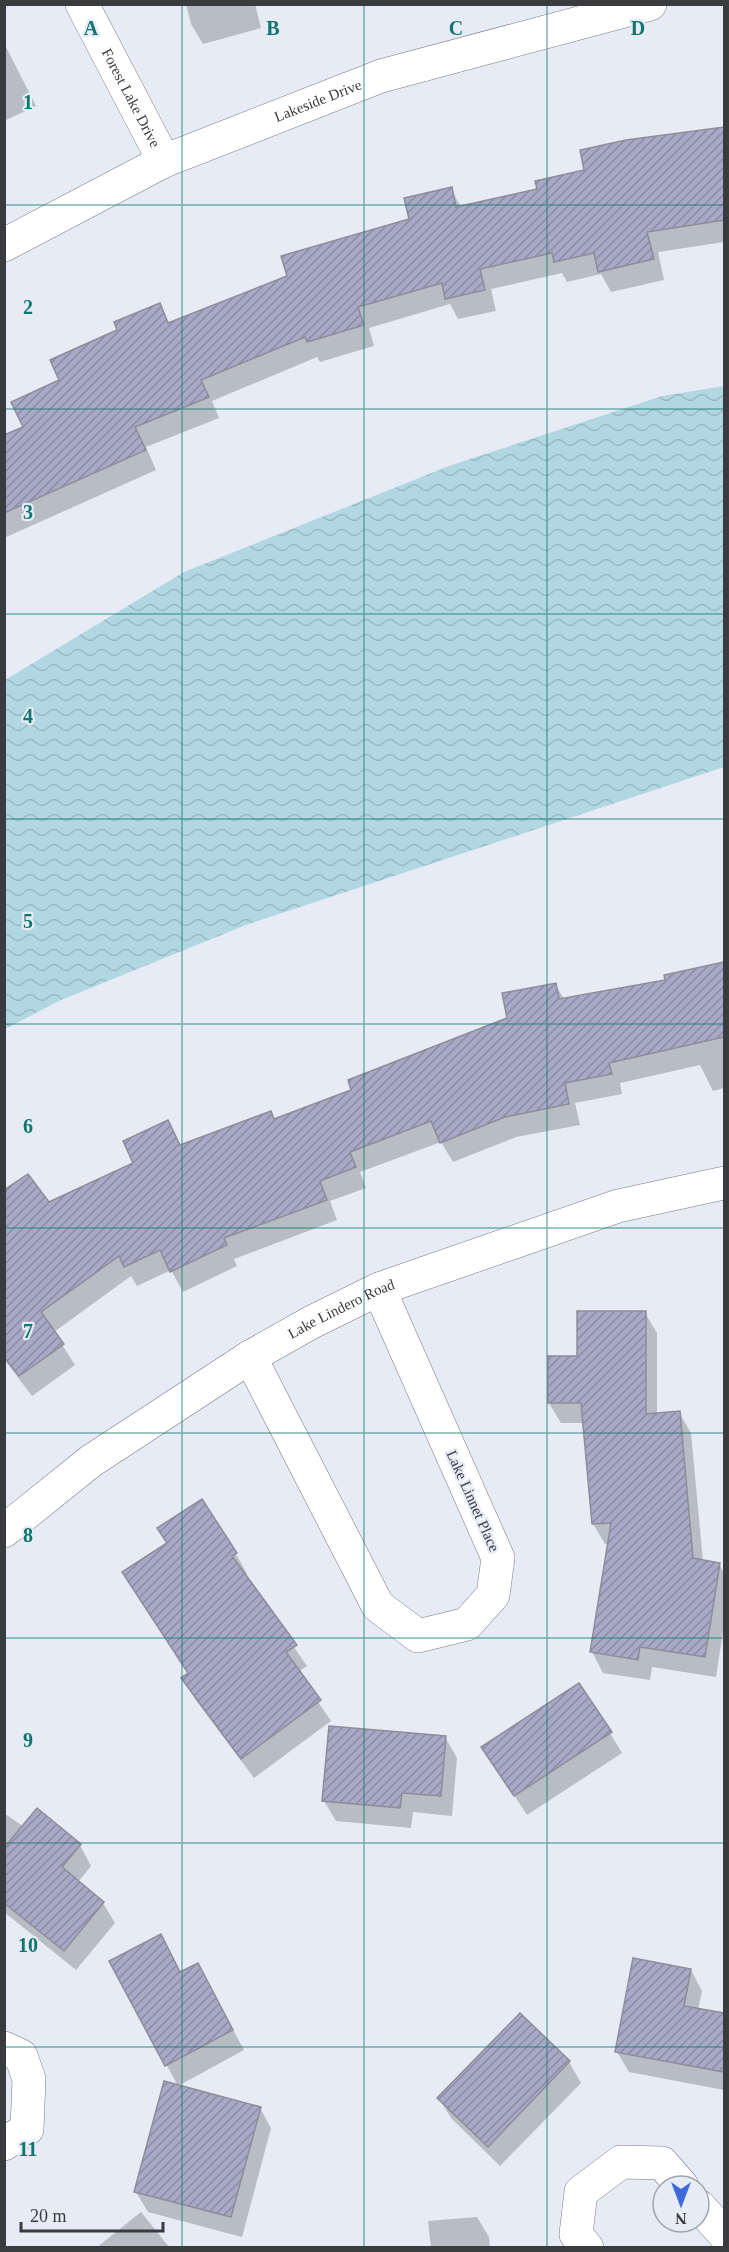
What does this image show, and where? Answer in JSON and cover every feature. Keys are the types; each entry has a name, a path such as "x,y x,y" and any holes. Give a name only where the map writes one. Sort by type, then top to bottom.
{"street":[{"name":"Forest Lake Drive","path":"82,4 164,161"},
{"name":"Lakeside Drive","path":"4,245 164,161 381,76 650,4"},
{"name":"Lake Lindero Road","path":"4,1531 91,1461 250,1357 312,1322 380,1289 618,1206 724,1183"},
{"name":"Lake Linnet Place","path":"250,1357 378,1606 418,1636 467,1624 493,1595 498,1558 380,1289"},
{"path":"4,2048 21,2056 29,2079 27,2129 4,2144"},
{"path":"587,2247 576,2234 581,2192 621,2162 662,2163 672,2174"},
{"path":"711,2220 724,2235"}],"water":[{"path":"724,386 724,767 246,925 61,1000 5,1029 5,680 184,572 449,466 662,396"}],"building":[{"path":"724,127 724,220 647,232 654,259 598,272 594,253 554,262 552,253 480,269 485,290 445,299 442,283 358,307 364,325 307,342 305,337 201,380 209,397 135,427 146,450 4,513 4,435 23,427 11,402 59,380 50,360 117,330 114,322 160,303 168,323 287,276 281,256 409,219 404,198 452,187 456,207 537,189 535,181 584,170 580,150 626,140"},
{"path":"724,962 724,1037 609,1063 612,1074 565,1083 569,1104 505,1117 440,1143 431,1121 350,1152 356,1167 320,1181 327,1200 224,1238 227,1245 170,1272 160,1250 124,1267 119,1256 41,1312 64,1344 19,1376 4,1357 4,1190 28,1174 49,1202 133,1163 123,1141 168,1120 180,1145 271,1111 274,1119 351,1090 348,1080 507,1018 502,993 556,983 559,999 665,980 664,975"},
{"path":"577,1311 646,1311 646,1414 680,1411 693,1558 720,1563 705,1657 640,1647 638,1660 590,1652 611,1523 592,1524 581,1403 548,1403 548,1356 577,1356"},
{"path":"202,1499 237,1553 232,1556 297,1645 286,1652 321,1700 241,1759 181,1678 188,1673 122,1572 167,1543 157,1528"},
{"path":"579,1683 612,1732 514,1796 481,1747"},
{"path":"329,1726 446,1736 441,1796 402,1793 400,1808 322,1801"},
{"path":"37,1808 81,1844 62,1867 104,1902 64,1951 4,1903 4,1848"},
{"path":"161,1934 180,1972 198,1963 233,2030 165,2066 109,1961"},
{"path":"633,1958 691,1969 684,2006 724,2013 724,2072 615,2052"},
{"path":"520,2013 570,2061 488,2147 437,2098"},
{"path":"164,2081 261,2107 231,2217 134,2192"}]}
